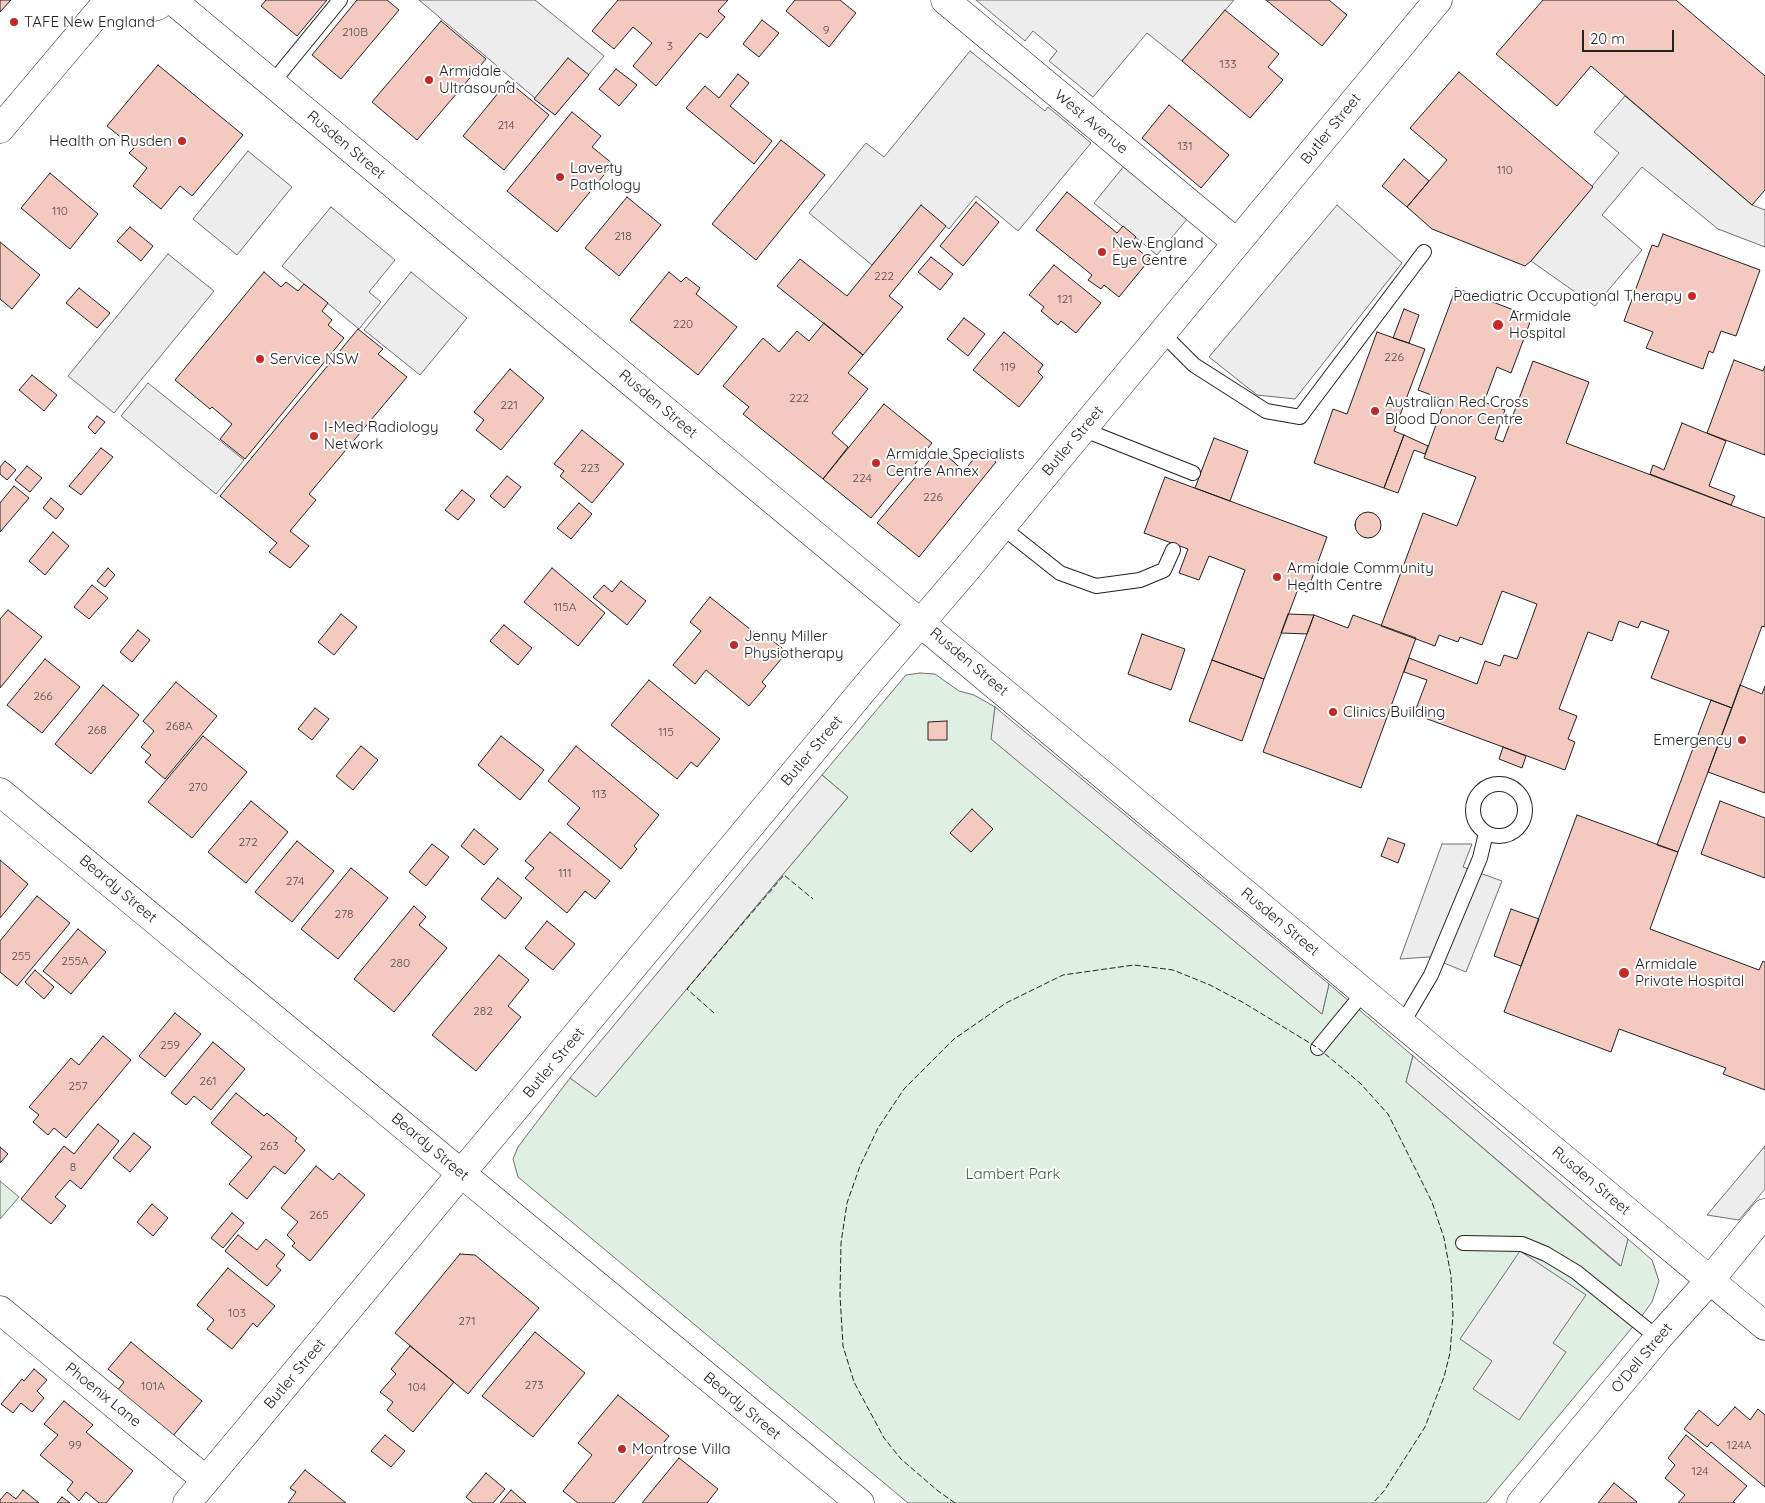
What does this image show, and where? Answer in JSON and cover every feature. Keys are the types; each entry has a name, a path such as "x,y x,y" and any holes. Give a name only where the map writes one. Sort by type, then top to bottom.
{"street":[{"path":"0,129 107,1 120,10 136,12 157,6 166,0"},
{"name":"Rusden Street","path":"172,0 1765,1326"},
{"name":"West Avenue","path":"945,0 1237,243"},
{"name":"Butler Street","path":"187,1503 874,677 1002,527 1438,0"},
{"name":"Beardy Street","path":"0,792 860,1503"},
{"name":"O'Dell Street","path":"1521,1503 1765,1213"},
{"name":"Phoenix Lane","path":"0,1310 206,1480"}],"lane":[{"path":"272,83 340,0"},
{"path":"1162,333 1194,364 1266,411 1300,417 1424,252"},
{"path":"1082,429 1193,473"},
{"path":"1002,527 1060,573 1096,586 1140,580 1164,570 1173,550"},
{"path":"1402,1024 1431,975 1480,858 1486,833"},
{"path":"1318,1048 1364,992"},
{"path":"1463,1243 1522,1244 1546,1254 1576,1272 1658,1338"}],"green space":[{"name":"Lambert Park","path":"920,673 935,674 959,691 974,695 995,707 992,739 1322,1014 1329,984 1413,1056 1406,1082 1620,1266 1628,1239 1652,1260 1659,1281 1652,1302 1486,1503 908,1503 518,1177 513,1159 518,1147 570,1078 596,1096 848,797 822,775 906,675"},
{"path":"0,1181 19,1197 0,1219"}],"shaded area":[{"path":"419,0 535,0 604,56 555,115"},
{"path":"976,0 1234,0 1182,61 1147,33 1093,97 1049,61 1057,51 1033,31 1025,41"},
{"path":"970,51 1045,111 1048,107 1091,143 1018,231 976,196 949,229 921,206 872,265 809,213 866,143 884,157"},
{"path":"1625,96 1752,205 1765,210 1765,247 1718,229 1642,167 1602,215 1642,250 1595,306 1531,261 1619,153 1594,132"},
{"path":"248,151 292,187 237,255 193,219"},
{"path":"1124,166 1188,218 1157,255 1094,203"},
{"path":"1337,205 1402,263 1295,399 1257,395 1209,357"},
{"path":"331,207 395,260 369,292 381,302 359,329 282,266"},
{"path":"168,254 214,291 114,413 68,376"},
{"path":"411,272 467,318 420,375 364,330"},
{"path":"148,383 244,460 216,494 121,416"},
{"path":"995,707 1329,984 1322,1014 991,739"},
{"path":"822,775 848,797 596,1097 570,1078"},
{"path":"1442,844 1472,844 1463,867 1502,881 1466,972 1429,957 1400,959"},
{"path":"1413,1056 1628,1239 1621,1266 1406,1082"},
{"path":"1765,1146 1765,1189 1739,1220 1707,1215"},
{"path":"1520,1251 1586,1295 1553,1343 1566,1352 1519,1420 1473,1389 1492,1361 1460,1339"}],"building":[{"path":"0,0 11,0 0,12"},
{"path":"266,0 327,0 297,36 261,6"},
{"path":"357,0 387,0 399,10 341,79 312,55"},
{"path":"618,0 728,0 718,11 725,17 707,38 700,33 656,86 633,66 652,43 633,27 614,49 592,31"},
{"path":"795,0 840,0 856,13 829,47 786,11"},
{"path":"1266,0 1329,0 1347,15 1322,46"},
{"path":"1543,0 1676,0 1765,76 1765,190 1752,205 1591,66 1557,106 1496,54"},
{"path":"1225,10 1279,54 1268,67 1283,80 1250,118 1182,61"},
{"path":"762,20 779,33 759,57 743,44"},
{"name":"Armidale Ultrasound","path":"441,21 486,59 417,140 372,102"},
{"path":"568,58 589,75 555,115 534,99"},
{"name":"Health on Rusden","path":"158,65 243,135 192,196 180,186 161,209 133,186 147,168 129,153 134,148 107,126"},
{"path":"616,69 637,85 619,106 599,89"},
{"path":"1459,72 1593,187 1525,266 1432,229 1407,207 1447,160 1410,128"},
{"path":"738,74 749,83 730,106 772,141 754,164 686,108 705,86 719,98"},
{"path":"508,81 549,115 504,170 463,136"},
{"path":"1169,105 1229,155 1201,188 1142,138"},
{"name":"Laverty Pathology","path":"572,112 601,136 592,147 613,164 557,232 507,191"},
{"path":"781,140 825,175 756,260 712,224"},
{"path":"1404,159 1429,181 1407,207 1382,186"},
{"path":"50,173 98,214 70,249 21,208"},
{"name":"New England Eye Centre","path":"1067,192 1117,233 1123,226 1136,237 1131,244 1150,259 1119,297 1104,285 1101,289 1088,280 1092,275 1036,230"},
{"path":"627,197 661,225 619,276 585,248"},
{"path":"976,202 999,222 963,266 940,246"},
{"path":"921,205 946,226 889,296 903,307 863,355 777,286 800,259 847,296"},
{"path":"130,227 153,246 141,261 117,241"},
{"name":"Paediatric Occupational Therapy","path":"1663,234 1760,270 1736,336 1721,331 1713,353 1709,351 1703,369 1646,348 1653,332 1624,321 1652,245 1658,247"},
{"path":"0,242 40,275 12,309 0,299"},
{"path":"931,257 953,274 940,290 918,272"},
{"path":"1054,265 1101,303 1076,333 1061,321 1058,325 1041,311 1044,307 1029,295"},
{"name":"Service NSW","path":"264,272 281,287 286,282 298,291 304,284 328,303 322,311 332,320 328,325 344,338 245,459 220,439 232,424 212,407 210,409 175,380"},
{"path":"669,272 681,282 686,277 700,288 696,294 737,327 698,375 630,320"},
{"path":"79,288 110,313 97,328 66,303"},
{"path":"1456,288 1532,317 1511,373 1497,367 1484,402 1505,410 1495,439 1503,442 1533,361 1589,382 1566,443 1765,518 1765,627 1762,626 1732,708 1651,678 1669,631 1641,621 1638,628 1619,621 1612,641 1588,632 1559,709 1577,716 1568,739 1575,742 1565,770 1414,714 1427,680 1404,672 1409,658 1477,684 1485,661 1500,666 1504,655 1517,659 1537,604 1502,591 1482,645 1460,637 1458,642 1439,635 1435,646 1381,626 1423,513 1457,526 1476,477 1424,458 1445,400 1418,390"},
{"path":"1404,309 1419,315 1409,343 1393,338"},
{"path":"964,318 985,334 968,356 947,339"},
{"path":"824,323 863,355 848,373 868,389 832,433 848,447 823,479 743,414 749,407 723,386 763,338 779,352 797,331 809,341"},
{"name":"I-Med Radiology Network","path":"358,329 383,349 378,354 407,377 309,494 316,500 290,531 309,546 290,568 269,552 277,543 220,496"},
{"path":"1004,332 1043,365 1038,372 1043,377 1019,407 973,370"},
{"name":"Australian Red Cross Blood Donor Centre","path":"1377,332 1425,349 1394,431 1404,435 1384,488 1314,463 1333,409 1347,414"},
{"path":"1734,360 1763,371 1765,366 1765,455 1707,433"},
{"path":"510,369 544,398 501,450 476,430 484,420 474,412"},
{"path":"32,375 57,395 44,411 19,390"},
{"name":"Armidale Specialists Centre Annex","path":"884,404 932,443 871,518 823,479"},
{"path":"97,416 105,422 95,434 88,427"},
{"path":"1682,423 1726,441 1709,486 1735,496 1731,505 1650,474 1653,465 1664,470"},
{"path":"582,430 624,464 592,503 560,476 564,471 554,464"},
{"path":"1404,435 1428,446 1425,454 1414,450 1398,493 1384,488"},
{"path":"1214,438 1248,451 1230,501 1195,488"},
{"path":"101,448 113,457 81,495 69,486"},
{"path":"939,449 964,471 981,450 996,462 919,557 877,523"},
{"path":"5,461 16,470 7,480 0,474 0,467"},
{"path":"27,466 42,478 30,492 15,480"},
{"path":"507,476 521,487 504,508 490,496"},
{"name":"Armidale Community Health Centre","path":"1165,477 1327,537 1307,592 1298,589 1264,679 1212,660 1245,570 1209,556 1199,580 1179,573 1188,549 1144,533"},
{"path":"14,486 29,498 0,532 0,503"},
{"path":"462,490 475,500 458,520 445,510"},
{"path":"51,498 64,509 56,519 43,508"},
{"path":"579,503 592,514 571,539 557,528"},
{"path":"1368,512 1377,516 1381,525 1377,534 1368,538 1359,534 1355,525 1359,516"},
{"path":"53,532 69,546 45,575 29,561"},
{"path":"108,568 115,575 105,587 97,581"},
{"path":"552,568 605,613 578,646 524,602"},
{"path":"621,581 646,601 627,625 593,597 604,585 612,592"},
{"path":"92,585 108,598 89,619 74,607"},
{"name":"Jenny Miller Physiotherapy","path":"710,597 761,638 764,634 787,652 762,682 766,686 749,706 706,670 695,684 673,665 701,631 690,622"},
{"path":"8,610 42,637 0,688 0,619"},
{"path":"341,614 357,627 334,655 318,642"},
{"path":"1288,614 1314,615 1307,634 1281,633"},
{"name":"Clinics Building","path":"1314,615 1348,628 1353,615 1416,638 1361,788 1263,752"},
{"path":"504,625 532,648 518,665 490,641"},
{"path":"138,630 150,640 132,662 120,652"},
{"path":"1142,634 1185,649 1171,690 1128,674"},
{"path":"45,659 80,687 42,733 7,705"},
{"path":"1212,660 1264,679 1242,741 1189,721"},
{"path":"649,680 720,739 697,767 691,762 677,779 611,725"},
{"path":"176,682 217,716 165,779 145,762 151,755 141,747 154,731 143,721"},
{"path":"103,685 139,715 91,774 55,744"},
{"name":"Emergency","path":"1740,685 1762,694 1765,686 1765,793 1708,772"},
{"path":"1711,700 1732,708 1678,852 1657,845"},
{"path":"315,708 329,719 312,740 298,729"},
{"path":"947,721 947,740 928,740 928,722"},
{"path":"203,736 247,772 192,838 148,802"},
{"path":"501,736 544,770 520,800 478,765"},
{"path":"361,746 378,760 353,790 336,776"},
{"path":"576,746 659,815 634,846 637,849 621,869 567,824 580,808 548,781"},
{"path":"1503,747 1526,756 1522,768 1499,759"},
{"path":"251,801 288,832 246,883 208,852"},
{"path":"1720,801 1765,818 1765,878 1701,854"},
{"path":"972,809 993,829 971,852 950,833"},
{"path":"1577,815 1678,852 1650,929 1759,970 1763,961 1765,962 1765,1090 1723,1074 1726,1068 1619,1029 1611,1052 1504,1012"},
{"path":"474,829 498,849 484,865 461,846"},
{"path":"550,832 610,881 595,899 585,891 567,913 525,878 534,868 525,861"},
{"path":"1388,838 1405,844 1398,863 1381,856"},
{"path":"297,841 334,871 292,922 255,892"},
{"path":"432,844 449,857 426,886 409,872"},
{"path":"0,860 28,884 0,918"},
{"path":"351,868 388,898 338,959 301,929"},
{"path":"498,878 522,898 505,919 481,899"},
{"path":"37,896 70,923 17,986 0,972 0,941"},
{"path":"414,906 426,917 419,925 447,948 394,1012 354,979"},
{"path":"1511,909 1539,919 1521,966 1494,956"},
{"path":"547,921 575,944 553,970 525,948"},
{"path":"78,929 106,952 71,994 43,971"},
{"path":"499,955 529,980 508,1006 521,1017 476,1071 432,1035"},
{"path":"35,970 54,987 44,999 25,982"},
{"path":"175,1013 201,1034 165,1077 139,1056"},
{"path":"103,1036 131,1060 66,1138 54,1128 48,1135 33,1122 39,1115 29,1107 71,1058 79,1065"},
{"path":"213,1042 245,1069 211,1110 194,1096 186,1105 171,1093"},
{"path":"236,1093 264,1116 267,1113 297,1138 295,1141 305,1150 285,1174 274,1166 247,1199 229,1184 252,1157 211,1123"},
{"path":"98,1124 119,1141 81,1189 70,1180 55,1197 66,1206 51,1224 21,1199 64,1146 74,1154"},
{"path":"134,1133 151,1147 130,1172 113,1158"},
{"path":"0,1147 8,1154 0,1163"},
{"path":"316,1166 333,1180 339,1173 365,1195 310,1261 292,1246 295,1243 287,1235 298,1222 281,1208"},
{"path":"152,1204 168,1218 153,1236 137,1222"},
{"path":"232,1213 244,1223 223,1248 211,1238"},
{"path":"238,1235 257,1250 266,1239 285,1255 276,1266 281,1270 267,1286 225,1251"},
{"path":"460,1254 475,1255 539,1308 468,1394 395,1333"},
{"path":"228,1268 275,1306 257,1327 253,1323 232,1349 207,1329 214,1320 197,1305"},
{"path":"535,1332 585,1373 533,1437 482,1396"},
{"path":"131,1342 202,1401 172,1437 117,1391 124,1382 108,1369"},
{"path":"410,1346 454,1382 413,1432 387,1410 393,1402 380,1392 396,1374 391,1369"},
{"path":"34,1369 47,1380 37,1391 44,1398 32,1412 21,1403 13,1413 1,1404 22,1379 24,1381"},
{"name":"Montrose Villa","path":"618,1395 669,1436 614,1503 578,1503 563,1491 592,1455 578,1443"},
{"path":"64,1401 93,1425 86,1432 133,1471 106,1503 99,1503 86,1492 79,1501 67,1490 73,1482 40,1455 58,1435 44,1424"},
{"path":"1735,1407 1750,1420 1758,1409 1765,1415 1765,1487 1711,1442 1707,1447 1684,1429 1699,1410 1718,1426"},
{"path":"385,1435 405,1451 391,1467 371,1451"},
{"path":"1686,1435 1747,1486 1733,1502 1735,1503 1678,1503 1685,1495 1665,1478 1675,1465 1668,1458"},
{"path":"679,1458 718,1489 707,1503 642,1503"},
{"path":"305,1470 346,1503 288,1503 296,1492 290,1488"},
{"path":"486,1473 505,1489 493,1503 473,1503 466,1497"},
{"path":"1614,1483 1637,1502 1598,1503"},
{"path":"23,1490 39,1503 0,1503 0,1500 7,1492 16,1499"},
{"path":"511,1490 526,1503 500,1503"},
{"path":"62,1497 70,1503 57,1503"}],"fence":[{"path":"714,1013 687,989 784,875 813,899"},
{"path":"955,1503 901,1459 884,1438 854,1382 843,1346 840,1295 841,1243 847,1203 860,1166 878,1128 904,1089 954,1039 1006,1003 1063,975 1134,965 1173,970 1210,985 1244,1003 1318,1048 1360,1083 1388,1114 1432,1202 1444,1238 1451,1276 1453,1315 1450,1353 1444,1377 1425,1427 1384,1491 1373,1503"}],"place":[{"name":"TAFE New England","path":"14,22"},
{"name":"Armidale Ultrasound","path":"429,80"},
{"name":"Health on Rusden","path":"182,141"},
{"name":"Laverty Pathology","path":"560,177"},
{"name":"New England Eye Centre","path":"1102,252"},
{"name":"Paediatric Occupational Therapy","path":"1692,296"},
{"name":"Armidale Hospital","path":"1498,325"},
{"name":"Service NSW","path":"260,359"},
{"name":"Australian Red Cross Blood Donor Centre","path":"1375,411"},
{"name":"I-Med Radiology Network","path":"314,436"},
{"name":"Armidale Specialists Centre Annex","path":"876,463"},
{"name":"Armidale Community Health Centre","path":"1277,577"},
{"name":"Jenny Miller Physiotherapy","path":"734,645"},
{"name":"Clinics Building","path":"1333,712"},
{"name":"Emergency","path":"1742,740"},
{"name":"Armidale Private Hospital","path":"1624,973"},
{"name":"Montrose Villa","path":"622,1449"}]}
